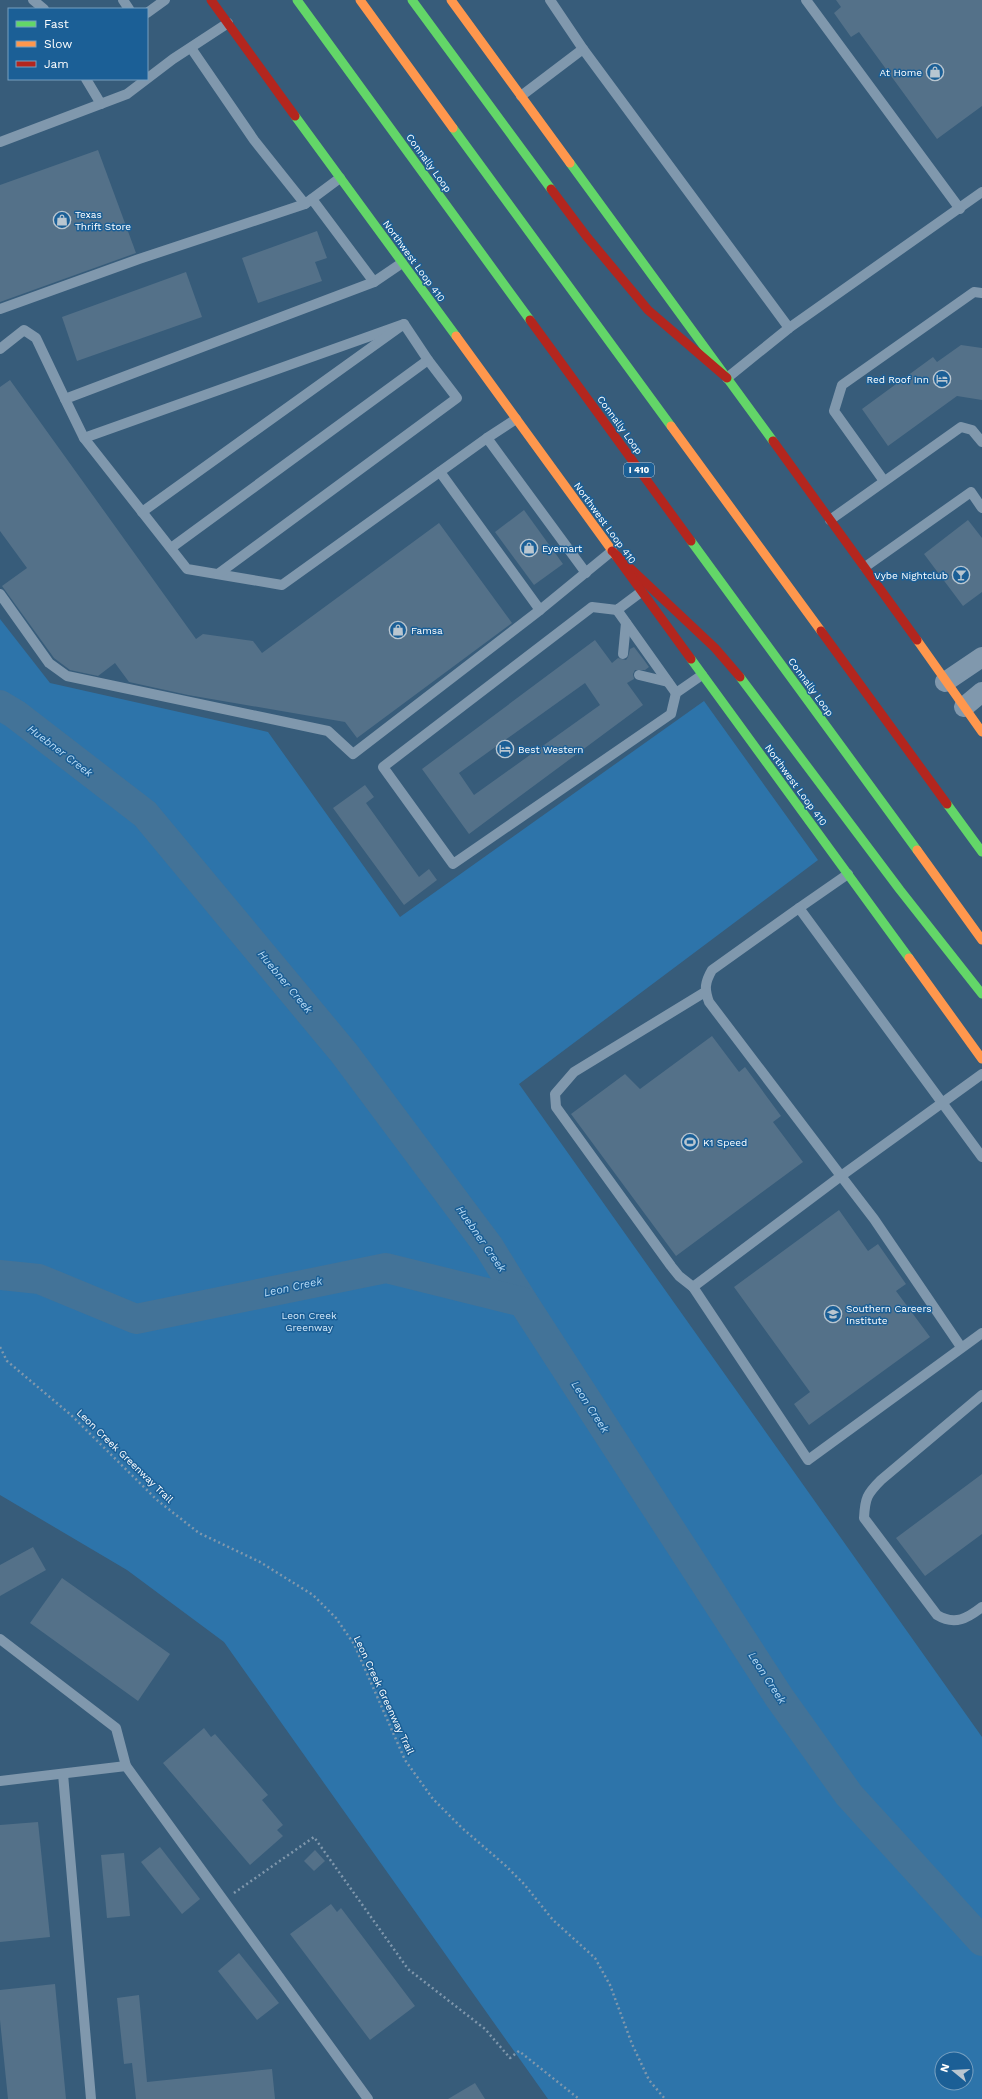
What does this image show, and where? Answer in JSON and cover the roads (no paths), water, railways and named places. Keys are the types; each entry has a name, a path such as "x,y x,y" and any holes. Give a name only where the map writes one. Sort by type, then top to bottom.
{"main road":[{"name":"Northwest Loop 410","path":"211,0 982,1059"},
{"name":"Connally Loop","path":"297,0 982,940"},
{"path":"360,0 982,852"},
{"path":"412,0 533,166 643,304 727,378"},
{"path":"451,0 865,567 945,682 982,732"},
{"path":"612,551 715,648 737,673 900,890 982,994"}],"street":[{"path":"945,682 982,657"},
{"path":"964,708 982,692"}],"lane":[{"path":"34,0 43,8"},
{"path":"148,12 165,0"},
{"path":"550,0 583,49 789,328"},
{"path":"806,0 960,209"},
{"path":"148,79 228,23"},
{"path":"191,48 254,140 309,202 374,282"},
{"path":"521,96 583,49"},
{"path":"87,80 101,104"},
{"path":"0,142 127,94 146,80"},
{"path":"0,309 139,259 309,202 340,178"},
{"path":"727,378 789,328 960,209 982,192"},
{"path":"65,399 374,282 402,263"},
{"path":"884,481 834,411 842,385 974,292 982,293"},
{"path":"84,438 404,324"},
{"path":"218,574 457,398 428,360 404,324"},
{"path":"142,512 404,324"},
{"path":"0,349 24,330 36,338 84,438 187,569 282,585 487,438 516,419"},
{"path":"171,548 428,360"},
{"path":"830,520 961,427 972,430 982,442"},
{"path":"487,438 586,572"},
{"path":"440,472 540,610"},
{"path":"865,567 971,492 982,508"},
{"path":"0,594 48,664 67,676 328,731 353,754 540,610 612,551"},
{"path":"641,592 617,610 592,607 383,767 453,864 670,714 676,693 702,675"},
{"path":"617,610 676,693"},
{"path":"623,654 626,623"},
{"path":"639,675 668,682"},
{"path":"848,874 712,970 706,980 705,992 709,1002 874,1219 961,1347"},
{"path":"799,908 982,1157"},
{"path":"705,992 574,1072 555,1094 556,1107 671,1266 679,1276 693,1287 808,1460 982,1332"},
{"path":"693,1287 841,1176 982,1074"},
{"path":"982,1395 872,1489 864,1502 864,1518 937,1615 950,1620 967,1618 982,1607"},
{"path":"0,1639 116,1728 126,1766 366,2098"},
{"path":"0,1781 126,1766"},
{"path":"63,1774 91,2099"}],"waterway":[{"name":"Huebner Creek","path":"0,705 15,714 145,814 344,1053 489,1247 523,1302"},
{"name":"Leon Creek","path":"0,1275 39,1279 136,1319 386,1268 523,1302 779,1697 849,1795 982,1941"}],"place":[{"name":"At Home","path":"935,72"},
{"name":"Texas Thrift Store","path":"62,220"},
{"name":"Red Roof Inn","path":"942,379"},
{"name":"Eyemart","path":"529,548"},
{"name":"Vybe Nightclub","path":"961,575"},
{"name":"Famsa","path":"398,630"},
{"name":"Best Western","path":"505,749"},
{"name":"K1 Speed","path":"690,1142"},
{"name":"Southern Careers Institute","path":"833,1314"}],"park label":[{"name":"Leon Creek Greenway","path":"309,1320"}]}
